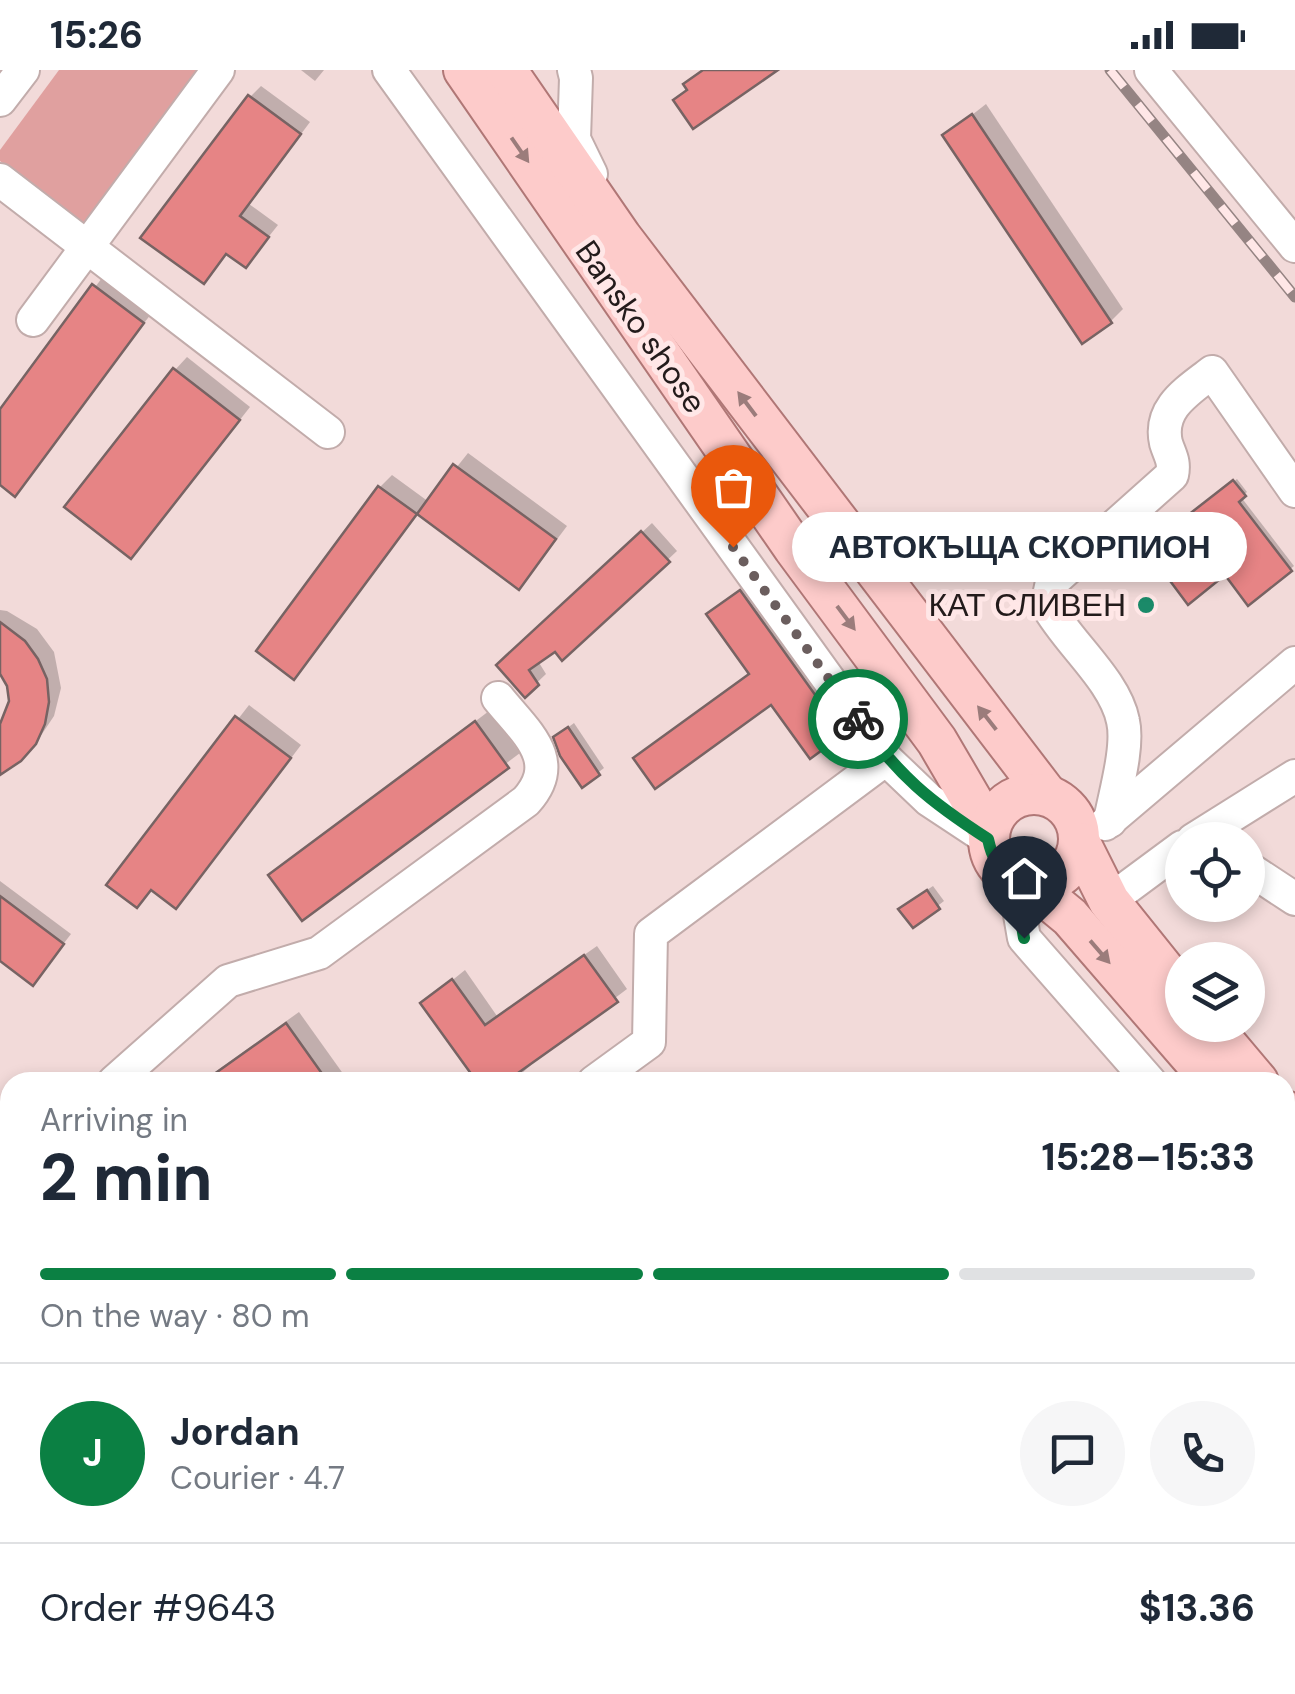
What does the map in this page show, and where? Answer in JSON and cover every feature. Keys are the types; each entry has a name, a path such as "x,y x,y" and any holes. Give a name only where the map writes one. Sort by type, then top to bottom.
{"main road":[{"name":"Bansko shose","path":"464,70 794,548 937,741 989,834"},
{"name":"Bansko shose","path":"506,70 621,236 1046,795"},
{"path":"1165,971 1109,901 1090,834 1070,811 1046,795 1028,794 1010,800 996,813 989,834 992,856 1000,870 1070,918 1204,1072"},
{"path":"1022,882 1048,882 1064,874 1090,834"},
{"path":"1224,1042 1250,1072"}],"street":[{"path":"0,100 24,70"},
{"path":"32,320 218,70"},
{"path":"389,70 886,759 929,800 989,834"},
{"path":"1151,70 1295,246"},
{"path":"576,73 574,139 621,236"},
{"path":"0,180 328,432"},
{"path":"1090,834 1124,723 1107,687 1046,605 1052,582 1172,475 1174,462 1166,443 1164,422 1174,402 1212,372 1295,491"},
{"path":"1090,834 1295,662"},
{"path":"125,1072 228,981 318,953 526,802 539,787 543,769 540,750 498,698"},
{"path":"608,1072 650,1042 651,934 886,759"},
{"path":"1224,822 1295,776"},
{"path":"1109,901 1165,862"},
{"path":"1265,878 1293,894"},
{"path":"1022,882 1024,938 1141,1072"}],"shaded area":[{"path":"59,70 208,70 91,229 0,161 0,150"}],"building":[{"path":"703,70 778,70 693,129 673,100 687,90 683,84"},
{"path":"248,95 301,134 240,216 269,237 246,268 226,254 204,284 140,238"},
{"path":"972,114 1112,323 1082,344 942,135"},
{"path":"92,284 144,323 15,497 0,485 0,409"},
{"path":"173,368 240,420 131,559 64,507"},
{"path":"453,464 556,539 519,590 417,514"},
{"path":"1233,480 1246,496 1239,502 1292,571 1248,606 1225,575 1188,605 1156,562 1194,533 1183,519"},
{"path":"378,486 417,514 294,680 256,651"},
{"path":"641,531 670,562 562,661 555,652 529,670 539,685 525,698 496,665"},
{"path":"740,590 856,752 843,762 829,745 810,759 771,705 655,789 633,758 749,674 706,614"},
{"path":"0,622 25,641 38,659 47,679 49,702 36,744 21,761 0,775 0,724 9,701 0,674"},
{"path":"235,716 291,758 176,909 151,890 137,908 106,885"},
{"path":"475,721 509,768 302,921 268,875"},
{"path":"568,727 600,775 582,788 560,756 553,737"},
{"path":"927,890 940,909 913,928 898,909"},
{"path":"0,896 64,944 33,986 0,961"},
{"path":"584,955 618,1002 519,1072 470,1072 420,1003 452,979 485,1025"},
{"path":"286,1023 321,1072 217,1072"}],"railway":[{"path":"1110,70 1295,297"}],"way so far":[{"path":"733,547 858,719"}],"place":[{"name":"АВТОКЪЩА СКОРПИОН","path":"733,547"},
{"name":"КАТ СЛИВЕН","path":"1146,605"}],"route":[{"path":"858,719 886,759 929,800 988,839 1000,870 1014,880 1024,938"}]}
